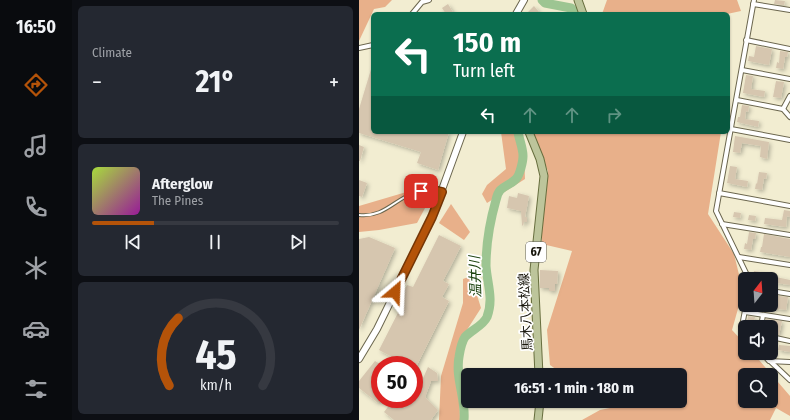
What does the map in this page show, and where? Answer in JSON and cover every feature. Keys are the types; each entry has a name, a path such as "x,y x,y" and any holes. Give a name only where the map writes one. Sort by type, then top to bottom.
{"main road":[{"path":"517,12 524,0"},
{"path":"578,0 582,12"},
{"path":"359,359 377,328 429,224 462,134"},
{"name":"馬木八本松線","path":"530,134 540,159 544,176 534,270 539,368"},
{"path":"537,420 539,408"}],"street":[{"path":"414,12 422,2 429,0"},
{"path":"746,272 716,212 719,193 754,2 790,10"},
{"path":"746,40 790,49"},
{"path":"359,48 371,45"},
{"path":"742,70 790,79"},
{"path":"783,109 790,96"},
{"path":"737,100 783,109 790,117"},
{"path":"731,129 790,140"},
{"path":"719,193 790,206"},
{"path":"722,224 790,235"},
{"path":"739,257 790,266"},
{"path":"778,292 790,294"},
{"path":"743,320 745,312 790,319"},
{"path":"762,320 763,315"},
{"path":"778,338 790,341"},
{"path":"769,361 790,362"},
{"path":"769,361 790,380"}],"lane":[{"path":"359,215 372,215 381,212 411,193 430,189 442,192"}],"shaded area":[{"path":"359,0 392,0 385,7 374,9 371,12 371,15 359,41"},
{"path":"607,0 737,0 741,11 730,13 730,12 603,12"},
{"path":"501,134 523,134 525,179 487,203 482,194 487,185 506,169"},
{"path":"530,134 721,134 708,214 734,254 738,272 738,309 732,330 738,336 738,360 759,360 766,368 738,368 738,408 776,408 770,420 582,420 600,410 610,408 687,408 687,368 554,368 550,365 547,330 572,251 542,244 541,204 548,171"},
{"path":"420,188 432,195 417,223 359,232 359,206"},
{"path":"451,204 470,232 464,240 439,223"},
{"path":"471,276 481,308 465,333 459,375 460,420 439,420 441,376 463,303 463,279"},
{"path":"778,382 790,396 790,416 776,408 778,408"}],"building":[{"path":"775,0 785,1 784,5 774,4"},
{"path":"448,4 453,12 445,12 442,8"},
{"path":"534,6 539,12 528,12"},
{"path":"756,46 772,49 769,65 748,61 749,56 754,57"},
{"path":"780,51 788,52 787,57 785,57 783,69 776,68 777,62 779,63"},
{"path":"371,69 371,134 448,134 438,170 417,163 421,152 359,133 359,109"},
{"path":"746,75 753,76 751,89 765,91 764,97 743,93"},
{"path":"776,81 784,82 781,98 773,97"},
{"path":"742,105 749,106 748,112 746,111 745,119 759,121 758,127 737,122 738,117 740,117"},
{"path":"735,136 769,142 767,159 760,157 761,146 742,143 740,153 733,152"},
{"path":"359,145 364,147 360,161 359,161"},
{"path":"730,166 737,167 735,179 748,181 747,187 727,183"},
{"path":"759,172 767,173 766,179 764,178 762,190 755,189"},
{"path":"359,180 367,183 362,197 359,196"},
{"path":"518,193 529,196 525,217 527,217 527,222 524,222 523,226 521,211 507,208 509,196 517,198"},
{"path":"784,210 790,211 790,217 787,216 786,227 764,224 765,218 782,220"},
{"path":"734,212 741,213 740,218 733,217"},
{"path":"749,215 756,216 755,221 748,220"},
{"path":"749,232 756,233 751,250 744,249 745,243 747,244"},
{"path":"764,234 790,239 790,257 760,252"},
{"path":"439,235 461,246 443,281 449,284 442,297 449,301 422,356 390,356 379,350 403,303 399,301 407,285 413,287"},
{"path":"369,237 395,248 359,330 359,239"},
{"path":"540,270 558,271 555,291 549,291 549,288 540,288"},
{"path":"778,277 790,280 790,285 778,283"},
{"path":"778,296 788,297 786,310 778,309"},
{"path":"748,316 755,317 754,320 747,320"},
{"path":"778,320 782,321 778,335"},
{"path":"779,345 790,346 790,352 778,350"},
{"path":"371,366 371,397 359,388 359,381"},
{"path":"428,367 437,373 438,381 431,381 425,397 438,410 431,420 394,420 384,412 387,408 423,408 423,378"}],"waterway":[{"name":"温井川","path":"542,0 545,3 571,8 574,12"},
{"name":"温井川","path":"464,420 458,373 460,352 465,337 483,323 489,310 490,297 486,266 489,233 497,195 501,189 516,179 521,168 523,153 518,134"}],"route":[{"path":"395,292 432,217 442,192 430,189 421,191"}]}
